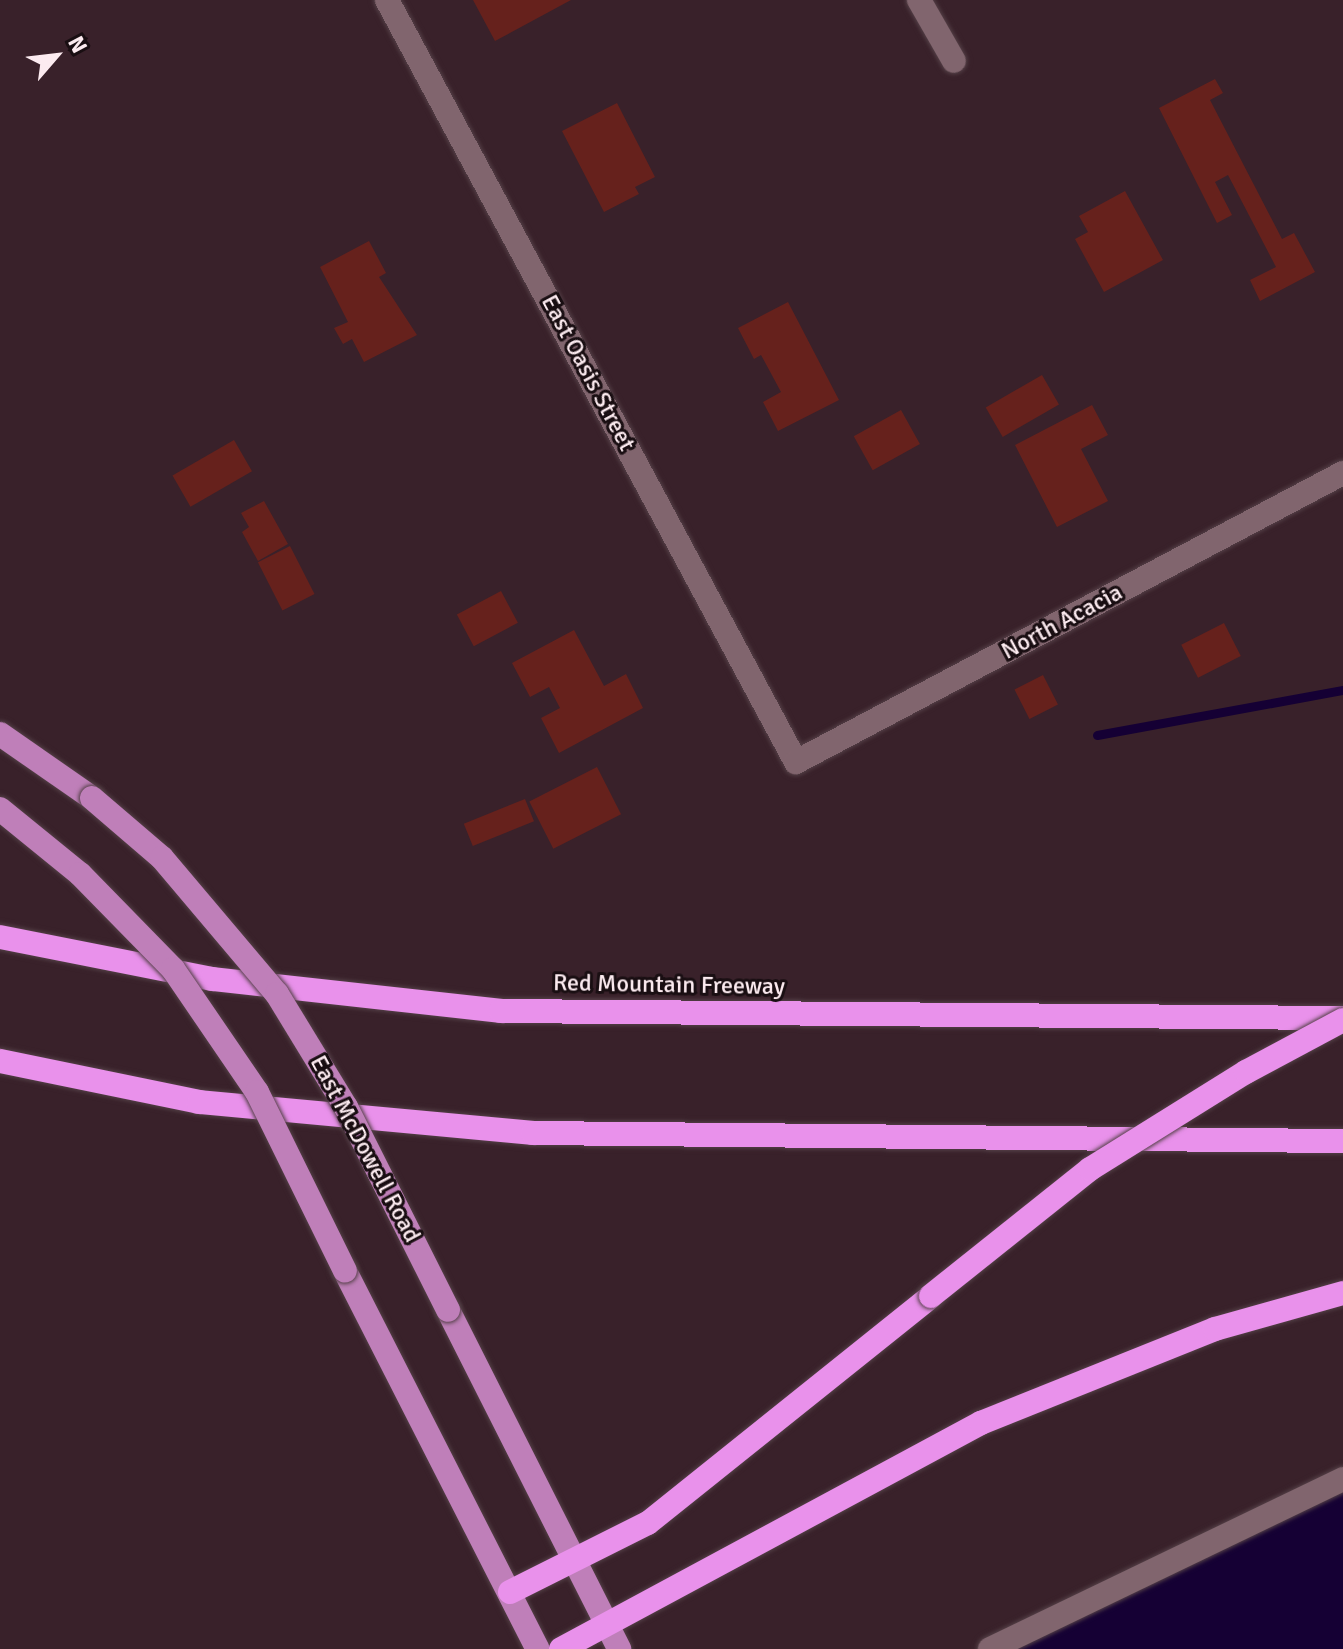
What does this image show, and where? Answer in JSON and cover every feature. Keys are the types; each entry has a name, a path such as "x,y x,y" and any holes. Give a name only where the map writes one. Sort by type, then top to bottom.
{"highway":[{"name":"Red Mountain Freeway","path":"0,937 212,979 501,1011 1343,1019"},
{"path":"510,1592 648,1523 1090,1169 1246,1072 1343,1019"},
{"path":"0,1061 199,1102 533,1133 1343,1141"},
{"path":"561,1649 614,1638 981,1423 1215,1329 1343,1293"}],"main road":[{"name":"East McDowell Road","path":"0,734 92,798 162,858 277,994 346,1107 614,1638"},
{"path":"0,809 80,874 173,969 257,1092 538,1649"}],"street":[{"name":"East Oasis Street","path":"387,0 789,747"},
{"path":"919,0 954,61"},
{"name":"North Acacia","path":"789,747 796,762 1343,473"},
{"path":"990,1649 1343,1479"}],"shaded area":[{"path":"1343,1479 1343,1649 990,1649"}],"building":[{"path":"473,0 571,0 495,41"},
{"path":"1215,79 1223,93 1210,100 1282,239 1294,233 1315,272 1260,301 1250,280 1276,267 1228,175 1215,182 1232,215 1217,223 1159,108"},
{"path":"617,103 655,177 635,187 639,194 604,212 562,131"},
{"path":"1125,191 1163,260 1104,292 1075,239 1088,232 1079,216"},
{"path":"369,241 386,273 379,277 417,335 364,362 352,339 343,344 334,328 348,322 320,267"},
{"path":"788,302 839,400 778,431 763,402 781,392 761,355 754,359 738,328"},
{"path":"1042,375 1059,404 1003,437 986,408"},
{"path":"1092,405 1108,435 1081,449 1108,501 1057,527 1015,445"},
{"path":"901,410 920,444 873,470 854,436"},
{"path":"234,440 252,471 191,507 173,476"},
{"path":"264,501 288,544 258,561 242,532 249,527 241,513"},
{"path":"290,546 315,594 282,610 258,562"},
{"path":"501,591 518,623 474,646 457,614"},
{"path":"1224,623 1241,656 1198,678 1181,645"},
{"path":"574,630 604,686 626,674 643,708 559,753 541,718 560,708 549,687 530,697 512,663"},
{"path":"1043,675 1058,704 1029,719 1014,690"},
{"path":"597,767 621,814 553,849 529,802"},
{"path":"525,799 534,821 473,846 464,824"}],"waterway":[{"path":"1097,735 1343,690"}]}
